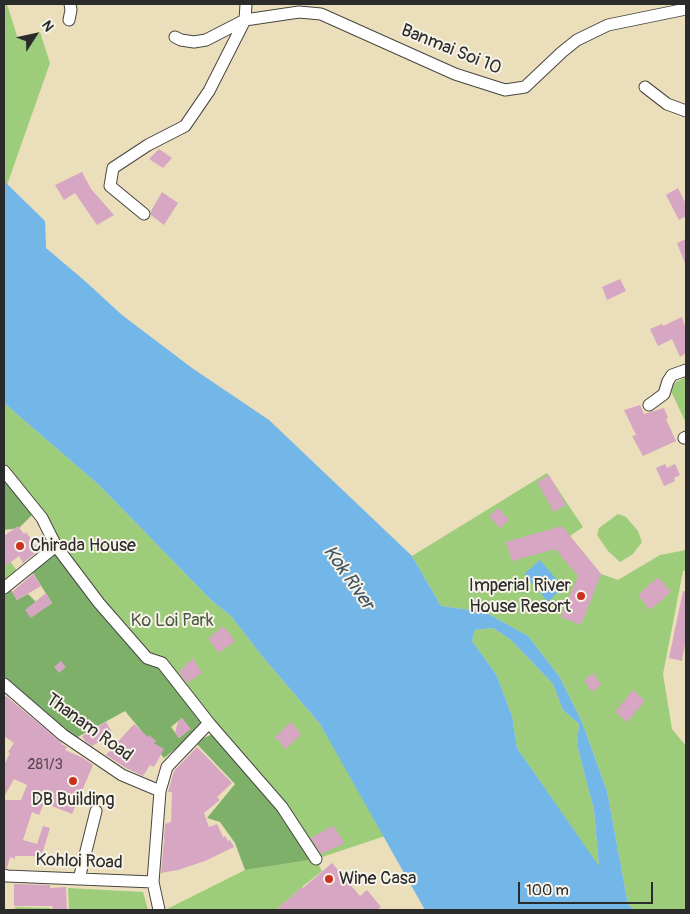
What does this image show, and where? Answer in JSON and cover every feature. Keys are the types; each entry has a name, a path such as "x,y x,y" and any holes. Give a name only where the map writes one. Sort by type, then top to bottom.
{"street":[{"path":"69,20 70,4"},
{"path":"144,214 110,186 113,168 148,145 185,126 208,90 245,20 246,4"},
{"name":"Banmai Soi 10","path":"175,37 194,42 206,40 245,20 299,12 320,14 456,74 505,90 525,87 577,40 608,25 686,9"},
{"path":"645,87 667,104 686,111"},
{"path":"649,404 664,394 672,375 686,370"},
{"path":"4,471 42,518 56,546 99,603 147,658 162,663 209,723 282,807 316,859"},
{"path":"4,588 56,546"},
{"name":"Thanam Road","path":"4,684 63,735 122,776 160,791"},
{"path":"159,910 152,882 160,791 167,767 209,723"},
{"path":"79,879 96,811"},
{"name":"Kohloi Road","path":"4,875 152,882"}],"green space":[{"path":"4,4 7,4 18,39 40,32 50,63 7,185 4,181"},
{"path":"686,377 686,423 670,389 676,382"},
{"name":"Ko Loi Park","path":"4,403 99,485 211,600 231,616 262,656 320,724 385,836 316,859 282,807 147,658 4,471"},
{"path":"4,471 36,511 19,528 4,530"},
{"path":"547,473 583,527 570,536 601,574 618,580 660,555 686,550 686,570 683,571 663,674 672,729 686,746 686,910 634,910 628,904 607,791 582,722 559,676 528,636 485,612 441,606 412,556"},
{"path":"618,514 626,517 638,531 642,542 633,554 620,562 608,551 597,535 599,528"},
{"path":"56,546 147,658 162,663 209,723 164,758 125,711 76,738 4,684 4,588","holes":["33,573 52,603 31,617 36,602 28,594 17,600 11,590","182,718 190,729 179,738 171,727"]},
{"path":"4,553 18,572 4,583"},
{"path":"493,628 511,640 553,684 563,710 579,724 577,745 594,810 599,867 517,748 512,716 496,674 472,641 475,630"},
{"path":"217,732 316,859 245,870 235,843 220,822 207,818 235,784 195,742"},
{"path":"316,859 322,871 276,910 165,910 245,870"},
{"path":"68,888 143,892 148,910 69,910"},
{"path":"15,907 51,908 51,910 15,910"}],"water":[{"name":"Kok River","path":"4,181 45,221 46,248 122,315 192,368 269,420 412,556 441,606 485,612 528,636 559,676 582,722 607,791 628,904 634,910 425,910 320,724 262,656 231,616 211,600 99,485 4,403","holes":["493,628 511,640 553,684 563,710 579,724 577,745 594,810 599,866 517,748 512,716 496,674 472,641 475,630"]},
{"path":"540,560 563,587 548,602 524,574"}],"building":[{"path":"159,149 172,158 163,168 149,159"},
{"path":"82,172 91,189 114,215 97,225 75,193 64,200 55,185"},
{"path":"678,188 686,204 686,216 679,220 666,195"},
{"path":"162,192 178,203 164,225 151,215 151,211"},
{"path":"686,239 686,266 677,243"},
{"path":"620,279 626,291 607,300 602,287"},
{"path":"682,317 686,330 686,353 680,357 672,339 658,346 650,329 662,324 663,326"},
{"path":"640,405 644,414 664,408 668,418 666,419 676,441 643,456 632,436 636,435 624,410"},
{"path":"665,464 667,468 675,464 680,475 674,478 675,481 664,486 656,468"},
{"path":"549,475 566,505 554,512 537,482"},
{"path":"498,508 509,520 500,528 489,516"},
{"name":"Chirada House","path":"18,526 24,534 26,532 39,550 23,563 19,556 4,567 4,536"},
{"name":"Imperial River House Resort","path":"562,526 601,574 581,625 561,617 578,576 555,549 512,561 506,542"},
{"path":"33,574 41,586 17,600 12,592"},
{"path":"658,577 671,592 650,610 638,595"},
{"path":"683,591 686,592 686,639 682,661 669,658"},
{"path":"46,593 52,603 31,618 25,610"},
{"path":"223,626 235,641 219,653 208,639"},
{"path":"193,658 202,673 187,683 179,672"},
{"path":"61,661 66,667 59,673 54,667"},
{"path":"593,673 601,685 592,692 584,680"},
{"path":"633,690 645,701 627,722 615,712"},
{"path":"6,696 61,744 67,747 65,750 93,765 72,814 44,803 39,815 32,812 23,840 37,844 43,826 50,828 41,858 15,856 15,859 10,857 7,868 4,868 4,800 21,800 27,785 14,779 4,797 4,765 10,753 8,752 14,743 4,736 4,699"},
{"path":"182,718 191,729 179,738 175,733 178,721"},
{"path":"106,722 113,734 92,746 85,741 82,736"},
{"path":"291,722 301,734 286,749 275,737"},
{"path":"134,724 148,737 149,735 156,741 154,743 164,749 154,767 150,765 143,776 106,755"},
{"path":"197,747 232,783 217,797 220,800 204,813 209,827 217,824 223,837 225,836 228,841 230,840 234,847 205,861 178,870 161,873 165,824 171,822 172,792 168,792 174,771"},
{"path":"333,826 343,840 343,844 321,854 311,838"},
{"path":"332,863 360,896 367,890 381,907 377,910 276,910 302,887"},
{"path":"14,884 50,885 50,888 66,887 67,910 53,910 52,906 14,906"}],"place":[{"name":"Chirada House","path":"20,546"},
{"name":"Imperial River House Resort","path":"581,596"},
{"name":"DB Building","path":"73,781"},
{"name":"Wine Casa","path":"329,879"}]}
